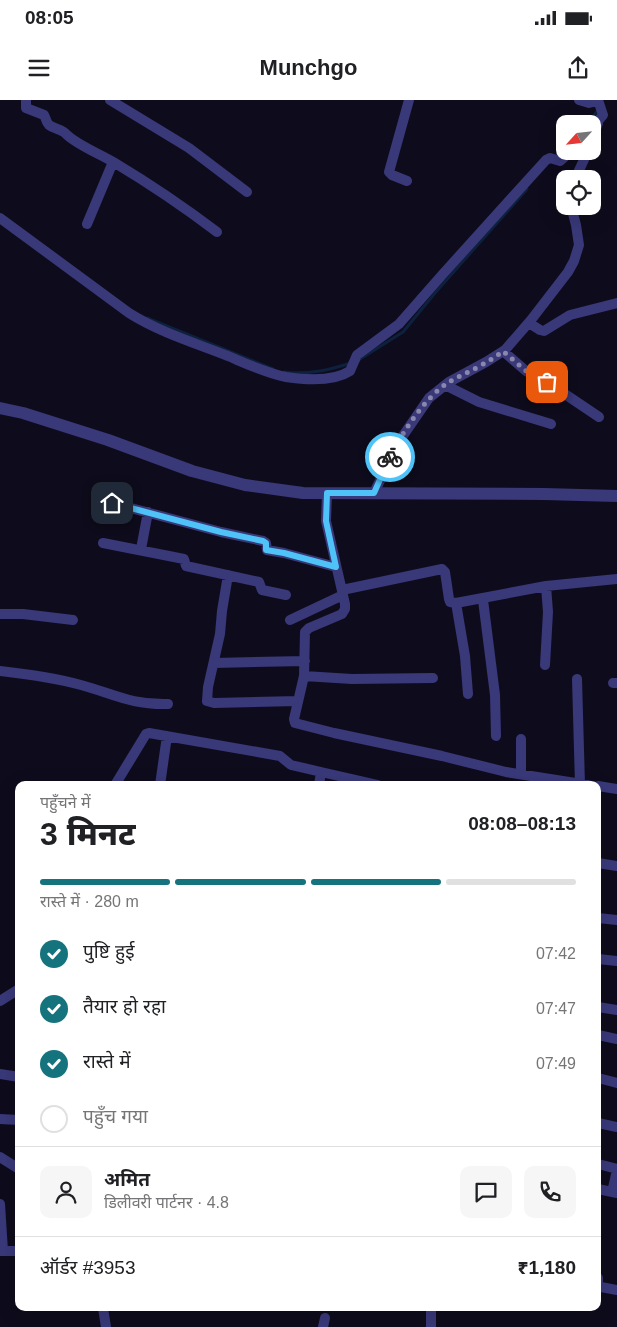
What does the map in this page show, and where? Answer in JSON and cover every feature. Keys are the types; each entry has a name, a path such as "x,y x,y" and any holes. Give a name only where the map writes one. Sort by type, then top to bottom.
{"street":[{"path":"26,100 26,108 44,115 51,126 64,132 70,139 113,162 179,204 217,232"},
{"path":"110,100 196,153 247,192"},
{"path":"406,181 389,172 409,100"},
{"path":"579,100 598,104 601,116"},
{"path":"0,218 129,313 149,325 268,372 286,377 315,379 343,374 350,370 354,360 400,324 542,164 556,160"},
{"path":"87,224 113,162"},
{"path":"374,493 398,443 429,398 445,385 503,351 529,323 568,272 577,252 578,236 574,215"},
{"path":"529,323 544,331 570,316 617,303"},
{"path":"503,351 526,371 547,382 600,417"},
{"path":"445,385 479,402 550,424"},
{"path":"0,408 23,413 98,437 192,471 244,485 303,493 617,496"},
{"path":"327,493 326,521 343,592 345,609 342,614 309,628 305,632 304,676 294,719 295,723 527,779 546,781"},
{"path":"112,503 221,532 263,541 266,543 266,550 336,567"},
{"path":"141,549 148,512"},
{"path":"103,542 184,559 186,566 259,582 262,590 286,595"},
{"path":"290,620 343,592 442,569 445,572 450,602 456,604 484,600 546,586 617,578"},
{"path":"228,575 220,634 206,699 208,702 298,701"},
{"path":"544,665 548,612 546,586"},
{"path":"484,600 492,670 496,736"},
{"path":"456,604 465,656 468,694"},
{"path":"0,614 23,614 73,620"},
{"path":"214,663 305,661"},
{"path":"0,671 69,682 142,704 168,704"},
{"path":"304,676 380,679 433,678"},
{"path":"577,678 583,781"},
{"path":"117,781 146,734 149,733 280,756 289,764 360,781"},
{"path":"161,781 167,736"},
{"path":"521,739 527,779"},
{"path":"320,781 321,772"},
{"path":"601,786 617,789"},
{"path":"601,863 617,866"},
{"path":"601,918 617,920"},
{"path":"601,959 617,961"},
{"path":"0,1001 15,992"},
{"path":"601,1007 617,1010"},
{"path":"601,1036 617,1039"},
{"path":"0,1074 15,1076"},
{"path":"601,1079 617,1083"},
{"path":"0,1119 15,1120"},
{"path":"601,1123 617,1127"},
{"path":"0,1157 15,1166"},
{"path":"601,1165 617,1169 615,1192 601,1190"},
{"path":"0,1204 1,1251 15,1251"},
{"path":"601,1287 617,1290"},
{"path":"103,1311 106,1327"},
{"path":"431,1311 431,1327"}],"waterway":[{"path":"594,115 599,109"},
{"path":"357,361 403,332 527,189"},
{"path":"147,318 273,369"},
{"path":"284,372 302,373 318,371 351,363"}],"way so far":[{"path":"390,457 424,405 435,392 449,382 498,356 503,351 526,371 547,382"}],"route":[{"path":"112,503 221,532 263,541 266,543 266,550 336,567 326,521 327,493 374,493 390,457"}]}
